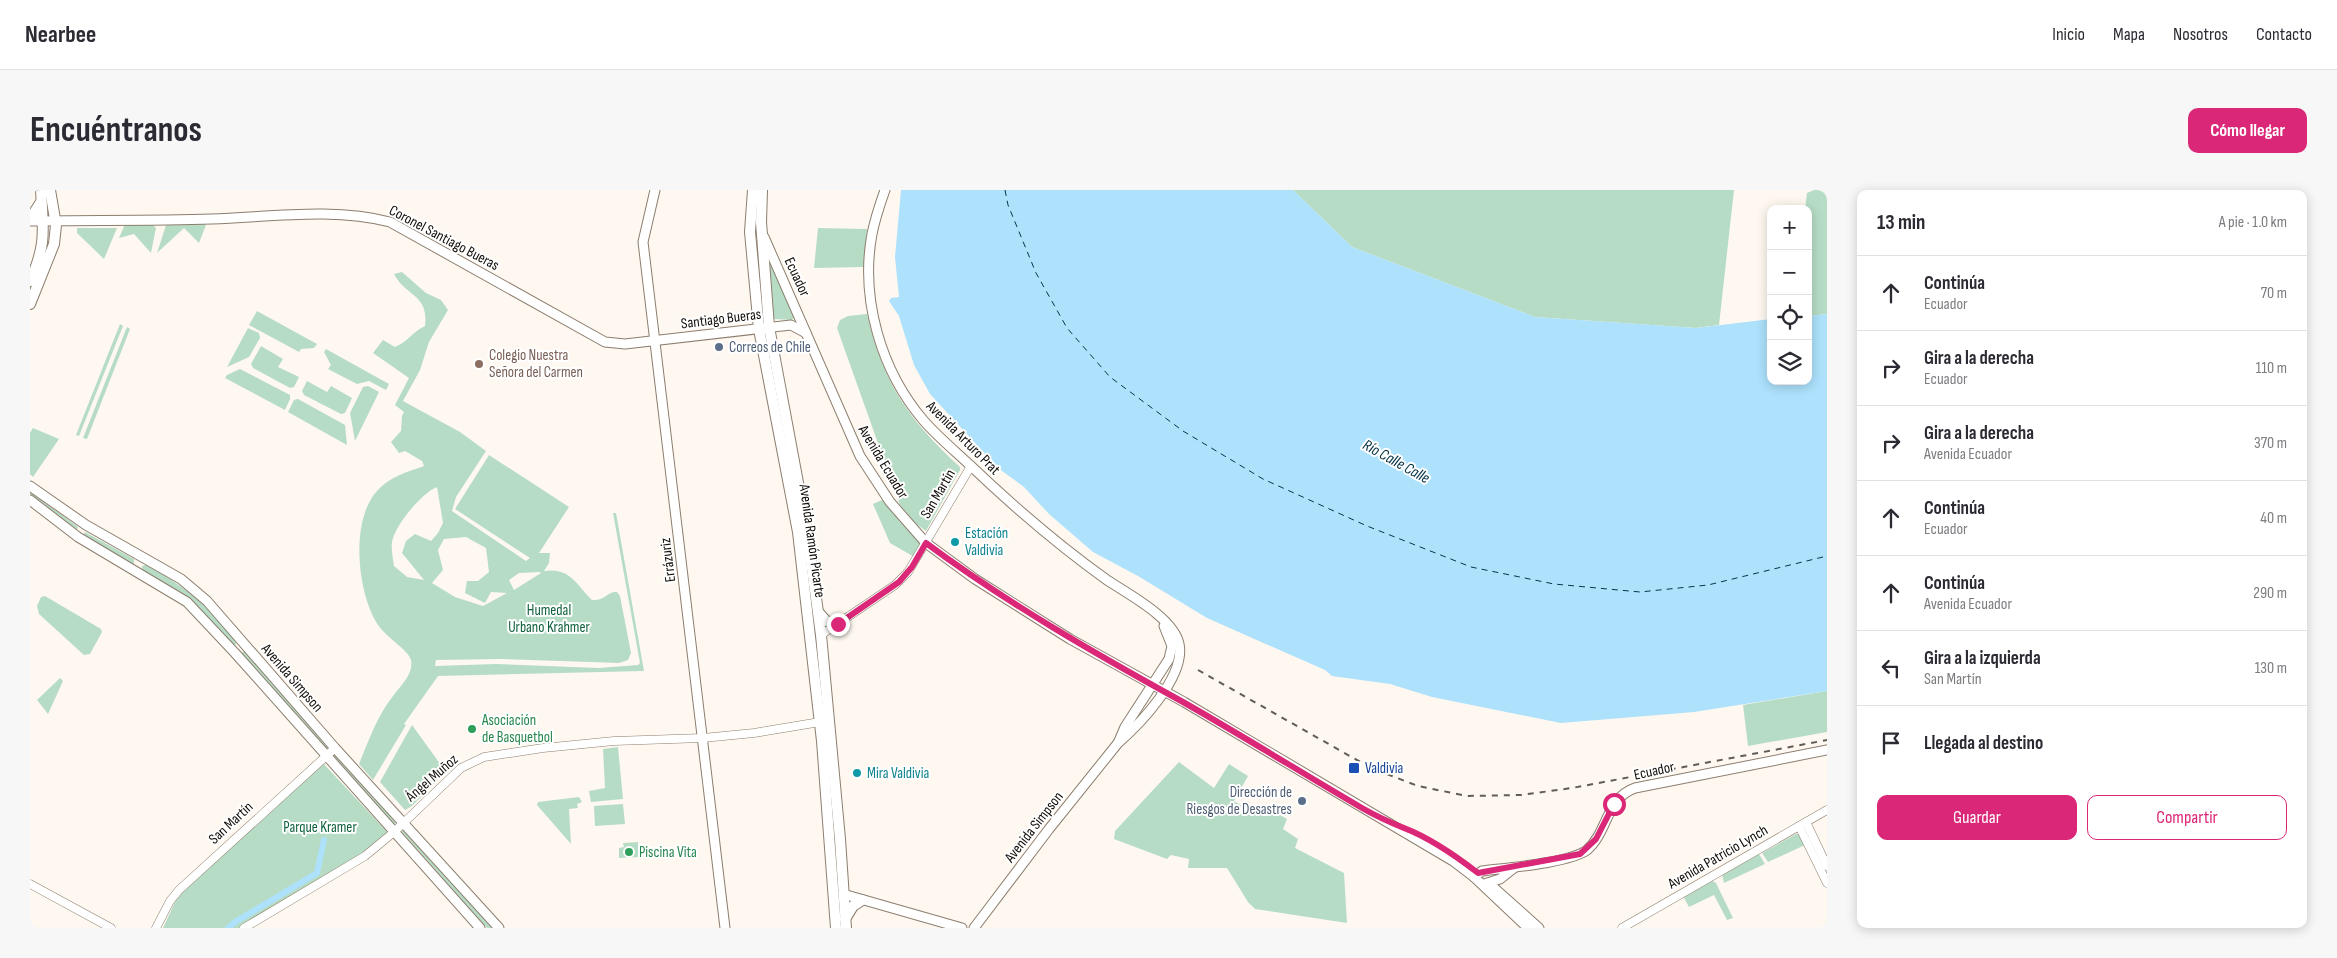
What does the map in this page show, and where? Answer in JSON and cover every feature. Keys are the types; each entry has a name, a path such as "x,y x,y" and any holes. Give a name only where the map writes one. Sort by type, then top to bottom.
{"main road":[{"path":"30,281 41,254 44,223 42,190"},
{"path":"30,304 51,255 55,223 50,190"},
{"name":"Errázuriz","path":"655,190 643,242 725,928"},
{"name":"Avenida Ramón Picarte","path":"753,190 750,232 798,532 820,722 836,928"},
{"name":"Avenida Ramón Picarte","path":"762,190 764,328 807,531 821,635 840,839 845,923"},
{"name":"Avenida Arturo Prat","path":"885,190 874,225 870,258 872,308 881,346 889,366 910,403 925,422 971,466 1060,546 1168,624 1178,639 1179,659 1164,692"},
{"path":"30,220 42,201"},
{"name":"Coronel Santiago Bueras","path":"30,220 44,223 74,224 86,221 310,215 369,216 390,222 605,342 625,344 654,340"},
{"name":"Coronel Santiago Bueras","path":"30,226 44,223"},
{"name":"Ecuador","path":"762,233 806,333"},
{"path":"798,313 791,325 806,333"},
{"name":"Santiago Bueras","path":"654,340 791,325"},
{"name":"Avenida Ecuador","path":"806,333 860,456 890,502 926,543 975,579 1054,629 1153,685"},
{"name":"Avenida Simpson","path":"30,486 71,516 181,579 196,590 499,928"},
{"name":"Avenida Simpson","path":"30,500 78,537 187,602 236,653 480,928"},
{"name":"Avenida Arturo Prat","path":"1150,610 1165,627 1172,646 1169,659 1153,685"},
{"path":"818,613 826,621 838,624"},
{"path":"812,650 814,642 821,635"},
{"path":"1173,675 1173,686 1184,702"},
{"path":"1153,685 1476,875"},
{"name":"Avenida Simpson","path":"1118,744 1125,727 1153,685"},
{"name":"Avenida Simpson","path":"974,928 1048,829 1118,744 1164,692"},
{"name":"Ecuador","path":"1476,875 1575,856 1585,851 1596,839 1616,801 1623,794 1635,788 1827,750"},
{"path":"1389,823 1404,828 1447,851 1476,875 1528,928"},
{"name":"Ecuador","path":"1485,884 1500,879 1511,869 1519,866"},
{"path":"832,871 836,876 837,886 843,894 962,928"},
{"path":"1500,879 1498,886 1501,894"},
{"path":"1485,884 1501,894 1538,928"},
{"path":"845,923 853,906 862,900"}],"street":[{"name":"San Martín","path":"821,635 899,582 912,567 971,466"},
{"name":"Ángel Muñoz","path":"244,928 350,865 394,832 461,768 484,757 543,748 605,742 703,738 754,733 820,722"},
{"name":"San Martín","path":"156,928 170,901 179,890 336,748"},
{"name":"Avenida Patricio Lynch","path":"1622,928 1827,810"},
{"path":"1803,824 1827,866"},
{"path":"1803,824 1827,883"},
{"path":"30,884 111,928"}],"green space":[{"path":"1293,190 1734,190 1719,325 1696,328 1535,317 1352,247"},
{"path":"1814,190 1827,190 1827,314 1812,316 1812,205 1806,205 1807,193"},
{"path":"125,224 153,225 156,228 151,253 134,234 119,238"},
{"path":"166,225 206,225 199,243 184,228 157,253"},
{"path":"77,228 117,228 104,259 77,233"},
{"path":"818,228 867,229 864,267 814,268"},
{"path":"765,251 796,315 792,320 774,319"},
{"name":"Humedal Urbano Krahmer","path":"402,272 426,293 441,300 448,310 429,342 420,370 403,401 460,432 486,451 456,497 452,511 526,561 530,558 455,509 489,455 569,507 539,553 550,553 549,563 544,571 561,572 567,575 592,600 597,600 617,592 620,596 631,653 628,660 619,663 501,659 436,660 435,666 496,664 599,668 638,665 640,663 613,513 616,513 644,671 438,676 404,724 406,725 373,780 359,764 378,720 387,704 406,680 411,660 406,652 378,625 371,611 361,576 360,538 368,504 377,491 387,482 424,466 422,461 405,451 399,453 391,442 401,431 404,412 395,405 409,378 373,353 383,340 395,347 425,326 424,308 416,297 399,282 394,274","holes":["437,487 443,523 431,541 415,534 406,541 402,553 424,580 407,577 394,566 392,554 394,535 410,510 431,490","466,537 486,548 489,572 478,581 467,581 465,593 485,603 491,592 507,593 483,606 455,597 432,583 443,570 438,550 444,539","519,573 541,573 514,590 509,580"]},
{"path":"257,311 317,344 314,348 301,349 299,352 249,325"},
{"path":"867,314 881,360 900,398 926,433 960,467 926,531 916,524 900,505 837,328 840,320 848,316"},
{"path":"120,324 123,326 79,436 76,435"},
{"path":"127,327 130,329 87,439 83,438"},
{"path":"248,328 259,333 260,338 249,357 227,367"},
{"path":"261,346 283,359 278,367 299,377 294,387 290,388 253,368 251,364"},
{"path":"326,349 389,384 386,390 369,381 357,384 328,369 331,365 324,352"},
{"path":"240,369 290,395 285,410 225,378 227,375"},
{"path":"307,381 327,392 331,386 352,398 345,413 341,414 304,395 302,391"},
{"path":"368,386 379,392 355,441 350,413 363,387"},
{"path":"298,399 345,425 347,445 288,412 294,400"},
{"path":"33,428 59,439 33,477 30,474 30,433"},
{"path":"30,492 78,528 76,530 30,497"},
{"path":"884,499 922,544 916,558 890,543 873,504"},
{"path":"85,532 134,559 134,565 131,566 82,537"},
{"path":"146,565 204,603 237,641 235,646 186,596 142,572 142,566"},
{"path":"45,596 101,629 102,632 90,654 84,655 39,614 37,606 41,597"},
{"path":"245,649 331,747 327,751 241,654"},
{"path":"60,678 63,681 48,714 37,700"},
{"path":"1827,691 1827,732 1748,746 1743,705"},
{"path":"412,725 446,772 412,806 405,810 380,782"},
{"path":"618,747 623,799 591,802 589,791 605,788 603,749"},
{"path":"335,753 397,821 395,824 392,824 332,757"},
{"path":"1179,762 1214,788 1229,764 1248,776 1234,801 1258,815 1264,806 1287,819 1283,829 1298,839 1295,848 1344,873 1347,923 1255,909 1248,902 1227,868 1188,868 1189,859 1171,855 1167,859 1114,839 1115,831"},
{"name":"Parque Kramer","path":"323,763 389,834 359,857 239,928 163,928 175,902 188,885 191,885 213,862"},
{"path":"579,797 582,802 577,804 578,808 569,809 571,844 537,805 538,802"},
{"path":"623,804 625,824 595,826 594,806"},
{"path":"404,829 495,928 487,928 401,831"},
{"path":"1796,834 1800,834 1805,845 1768,862 1762,853"},
{"name":"Piscina Vita","path":"638,842 639,857 619,858 619,848 624,847 623,843"},
{"path":"1759,854 1765,864 1724,883 1722,874"},
{"path":"1711,880 1716,883 1733,918 1727,920 1714,895 1689,907 1683,896"}],"water":[{"name":"Río Calle Calle","path":"901,190 1293,190 1352,247 1535,317 1696,328 1767,319 1767,385 1812,385 1812,316 1827,314 1827,691 1694,712 1561,723 1432,697 1390,684 1332,676 1325,670 1207,618 1138,576 1093,552 1049,514 1024,487 998,468 930,394 914,365 899,316 889,301 891,298 899,297 895,257"}],"waterway":[{"path":"228,928 317,873 324,840"}],"ferry route":[{"path":"1005,190 1008,205 1036,273 1067,328 1110,377 1183,431 1263,479 1367,526 1471,567 1554,584 1640,592 1708,585 1827,556"}],"railway":[{"path":"1198,670 1371,768 1418,786 1467,796 1521,795 1572,788 1827,740"}],"place":[{"name":"Correos de Chile","path":"719,347"},
{"name":"Colegio Nuestra Señora del Carmen","path":"479,364"},
{"name":"Estación Valdivia","path":"955,542"},
{"name":"Asociación de Basquetbol","path":"472,729"},
{"name":"Valdivia","path":"1354,768"},
{"name":"Mira Valdivia","path":"857,773"},
{"name":"Dirección de Riesgos de Desastres","path":"1302,801"},
{"name":"Piscina Vita","path":"629,852"}],"route":[{"path":"838,624 899,582 912,567 926,543 975,579 1070,639 1184,702 1362,808 1447,851 1478,873 1580,854 1589,848 1596,839 1614,804"}]}
